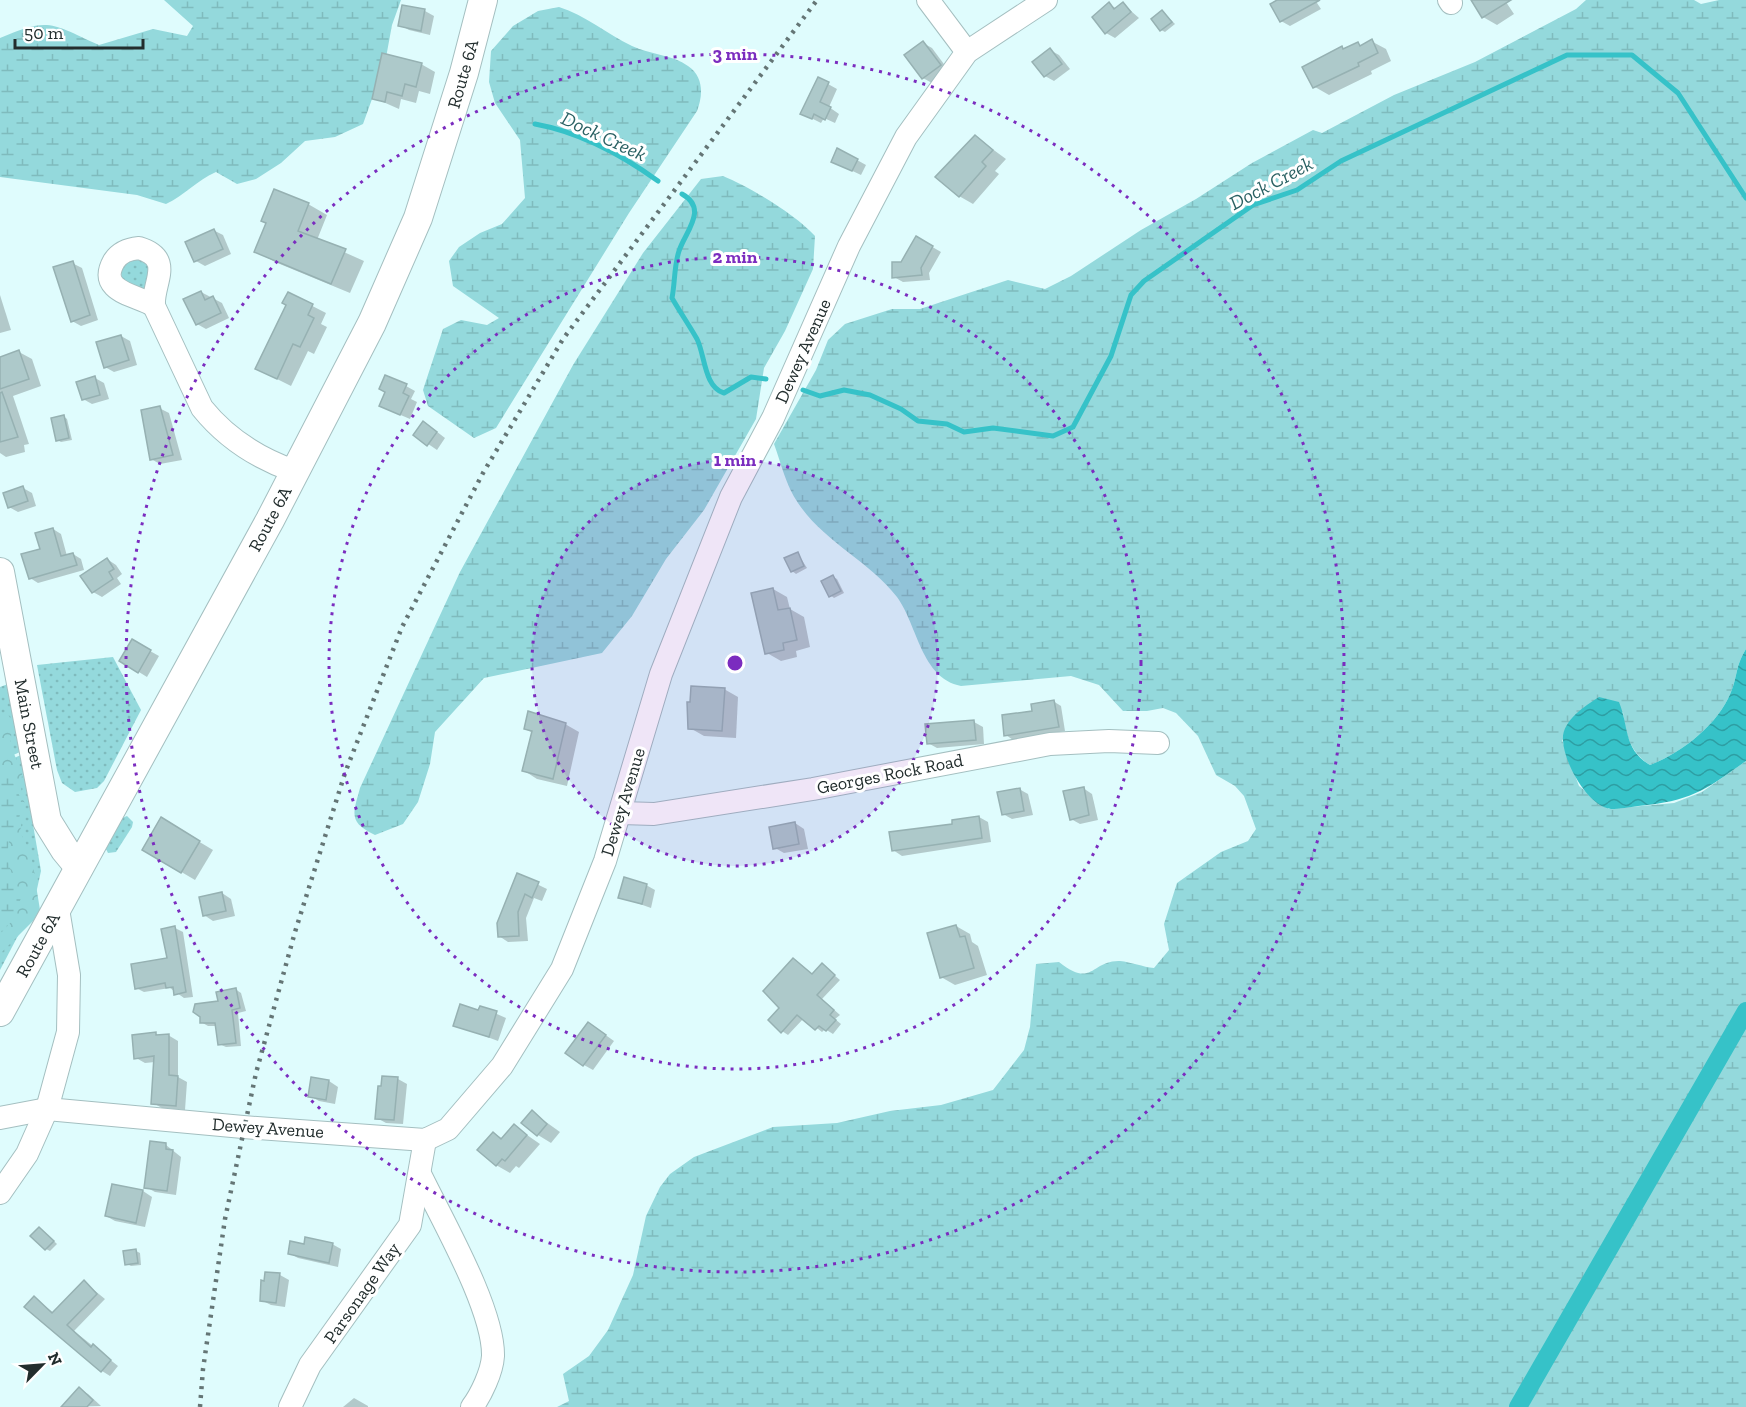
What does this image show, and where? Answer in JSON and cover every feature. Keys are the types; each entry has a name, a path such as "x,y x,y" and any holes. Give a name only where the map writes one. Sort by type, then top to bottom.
{"main road":[{"name":"Route 6A","path":"0,1012 270,520 372,323 418,218 464,73 483,0"},
{"name":"Main Street","path":"0,572 47,821 65,850 80,867"},
{"path":"47,821 58,909"}],"street":[{"path":"928,0 967,52 1046,0"},
{"name":"Dewey Avenue","path":"0,1118 47,1109 243,1127 426,1140 448,1129 502,1066 562,969 606,861 661,674 731,497 773,418 849,246 906,137 967,52"},
{"path":"154,306 202,408 212,420 224,433 249,450 294,471"},
{"name":"Georges Rock Road","path":"621,813 654,814 791,792 1050,744 1109,741 1158,743"},
{"path":"0,1193 27,1154 47,1109 68,1032 69,975 58,909"},
{"name":"Parsonage Way","path":"290,1407 310,1365 410,1225 426,1140"},
{"path":"420,1174 485,1311 493,1357 479,1398 472,1407"}],"green space":[{"path":"164,0 401,0 392,25 385,63 363,124 335,137 305,141 281,163 256,179 237,184 216,172 166,204 137,195 0,177 0,38 41,25 60,28 99,45 153,29 187,36 193,26"},
{"path":"1586,0 1694,0 1701,4 1719,0 1746,0 1746,649 1731,692 1717,716 1686,745 1662,760 1650,765 1638,755 1627,735 1623,712 1562,740 1579,786 1609,809 1674,803 1702,792 1746,761 1746,1407 557,1407 569,1401 563,1374 589,1356 608,1330 633,1275 646,1216 660,1187 670,1174 694,1157 773,1127 837,1123 890,1111 941,1105 993,1090 1024,1050 1030,1027 1036,964 1059,962 1079,973 1086,973 1110,962 1120,961 1154,968 1169,950 1164,924 1177,883 1221,852 1248,841 1256,829 1244,796 1235,786 1216,775 1198,736 1176,713 1163,708 1123,711 1099,685 1071,676 961,686 937,673 922,649 897,597 886,584 820,529 798,503 787,482 774,444 816,370 828,340 845,324 892,309 920,309 1008,280 1045,289 1071,276 1141,230 1196,199 1252,163 1313,130 1322,133 1394,95 1475,62 1576,9"},
{"path":"559,7 578,15 632,46 682,62 697,75 701,87 700,99 697,111 629,213 496,428 474,438 428,406 423,390 443,329 461,320 487,325 499,318 453,286 449,261 459,247 480,233 502,224 525,198 520,140 495,103 489,82 491,51 513,26 538,11"},
{"path":"723,176 772,202 815,236 813,269 785,331 764,368 756,419 704,510 666,559 632,616 602,653 484,678 435,732 430,764 418,802 403,824 375,835 360,826 355,816 360,788 460,572 573,365 643,253 701,179"},
{"path":"139,258 152,268 146,287 141,289 123,282 121,273 124,263"},
{"path":"113,657 141,710 104,781 97,788 75,792 62,783 57,770 37,665"},
{"path":"8,684 20,752 0,761 0,687"},
{"path":"0,714 9,716 13,723 10,744 22,773 21,796 25,803 20,832 31,854 40,910 33,921 0,954"},
{"path":"21,755 41,871 33,907 0,970 0,764"},
{"path":"0,767 19,793 21,804 21,812 11,836 8,857 21,898 13,920 0,934"},
{"path":"127,816 133,822 132,827 116,852 108,853 106,849 122,818"}],"water":[{"path":"1746,649 1746,761 1696,793 1656,804 1611,809 1602,806 1586,792 1572,771 1564,750 1563,734 1575,715 1599,697 1619,702 1631,744 1641,759 1650,765 1686,745 1717,716 1731,692"}],"building":[{"path":"1277,0 1320,0 1280,22 1270,4"},
{"path":"1471,0 1511,0 1482,18"},
{"path":"1109,2 1114,9 1123,2 1131,12 1105,34 1092,17"},
{"path":"402,5 425,9 421,31 398,26"},
{"path":"1162,10 1172,22 1160,31 1151,19"},
{"path":"1372,39 1378,53 1358,63 1359,66 1313,88 1302,67 1342,46 1343,49 1358,42 1360,46"},
{"path":"923,41 941,65 922,79 904,55"},
{"path":"1050,48 1062,64 1044,77 1032,62"},
{"path":"382,53 422,63 416,87 405,84 402,96 387,92 385,102 372,99"},
{"path":"818,77 829,82 820,102 831,107 825,120 814,114 812,119 800,114"},
{"path":"975,135 993,150 982,162 986,166 959,197 935,177"},
{"path":"837,148 858,159 852,171 831,162"},
{"path":"274,189 309,203 298,231 346,249 331,284 254,252 266,223 261,221"},
{"path":"214,229 223,249 194,262 185,242"},
{"path":"916,236 933,246 921,268 922,275 892,278 892,262 901,262"},
{"path":"73,261 90,315 71,322 53,267"},
{"path":"201,291 205,300 213,296 221,313 196,325 183,299"},
{"path":"288,292 313,304 308,315 314,318 300,347 293,344 277,379 255,369 286,305 282,303"},
{"path":"121,335 129,360 104,368 96,342"},
{"path":"19,350 29,379 0,389 0,357"},
{"path":"385,375 407,384 403,393 409,396 400,415 379,406 385,392 379,389"},
{"path":"95,376 100,395 82,400 76,382"},
{"path":"2,392 18,437 0,442 0,393"},
{"path":"160,406 173,455 150,460 141,410"},
{"path":"64,415 69,438 56,441 51,418"},
{"path":"423,421 437,432 427,446 413,435"},
{"path":"23,486 28,501 8,508 3,493"},
{"path":"53,528 61,556 73,553 77,565 29,579 21,554 40,549 35,533"},
{"path":"798,552 804,566 791,572 784,558"},
{"path":"107,558 114,569 109,572 113,579 92,593 80,576"},
{"path":"833,575 841,591 829,597 821,581"},
{"path":"773,588 778,610 790,608 797,640 783,643 784,650 765,654 751,593"},
{"path":"132,639 151,650 138,673 119,661"},
{"path":"691,686 725,688 722,731 688,729 687,702 690,702"},
{"path":"1054,700 1059,727 1004,736 1002,715 1032,711 1031,704"},
{"path":"528,711 566,723 553,779 522,771 532,731 524,729"},
{"path":"974,720 976,740 927,744 925,724"},
{"path":"1084,787 1089,815 1070,820 1063,791"},
{"path":"1020,788 1024,811 1002,815 997,792"},
{"path":"979,816 982,838 892,851 889,832 952,824 952,820"},
{"path":"161,817 200,841 181,873 142,850"},
{"path":"795,822 799,844 773,849 769,827"},
{"path":"517,873 539,882 532,898 525,894 518,912 519,936 498,937 497,923"},
{"path":"624,877 647,884 642,904 618,898"},
{"path":"222,892 226,911 203,916 199,897"},
{"path":"956,925 960,937 965,936 974,968 940,978 927,933"},
{"path":"175,926 186,992 174,995 173,987 166,988 165,983 135,989 131,964 167,958 161,929"},
{"path":"793,958 812,974 822,963 835,975 817,995 834,1010 830,1015 836,1020 826,1031 819,1026 815,1030 797,1015 781,1033 768,1020 779,1008 763,991"},
{"path":"236,988 240,1008 232,1010 236,1043 218,1045 215,1023 200,1023 200,1017 193,1012 195,1004 218,1001 216,992"},
{"path":"460,1004 478,1010 480,1006 497,1011 489,1037 453,1026"},
{"path":"588,1022 606,1035 583,1066 565,1053"},
{"path":"156,1032 156,1035 169,1034 169,1075 178,1076 176,1106 151,1104 154,1056 134,1059 132,1035"},
{"path":"382,1076 398,1077 394,1120 375,1119 378,1086 381,1086"},
{"path":"311,1077 329,1080 326,1100 308,1097"},
{"path":"532,1110 547,1124 537,1136 521,1123"},
{"path":"514,1124 527,1135 505,1161 502,1159 496,1166 477,1150 493,1132 501,1139"},
{"path":"150,1141 166,1143 166,1149 173,1150 167,1191 144,1188"},
{"path":"112,1184 143,1190 136,1223 105,1216"},
{"path":"39,1227 54,1241 45,1250 30,1236"},
{"path":"305,1237 333,1243 329,1263 288,1254 290,1241 304,1244"},
{"path":"136,1249 138,1263 125,1265 123,1251"},
{"path":"265,1272 280,1273 276,1303 260,1301 261,1280 264,1281"},
{"path":"84,1280 97,1294 67,1325 91,1347 93,1344 111,1360 101,1372 24,1307 34,1296 52,1313"},
{"path":"79,1387 93,1400 87,1407 61,1407"}],"waterway":[{"name":"Dock Creek","path":"803,390 820,396 844,390 870,395 901,409 918,421 947,424 964,432 993,428 1053,436 1073,427 1111,356 1131,295 1144,281 1253,205 1297,190 1341,161 1567,55 1632,55 1678,93 1746,198"},
{"name":"Dock Creek","path":"535,124 568,133 600,146 630,162 658,181"},
{"name":"Dock Creek","path":"682,194 690,200 694,207 694,214 677,257 672,298 697,339 706,370 717,390 724,393 751,377 766,379"},
{"path":"1518,1407 1746,1011"}],"railway":[{"path":"200,1407 203,1369 225,1219 256,1073 295,932 345,773 402,627 483,473 563,339 817,0"}]}
